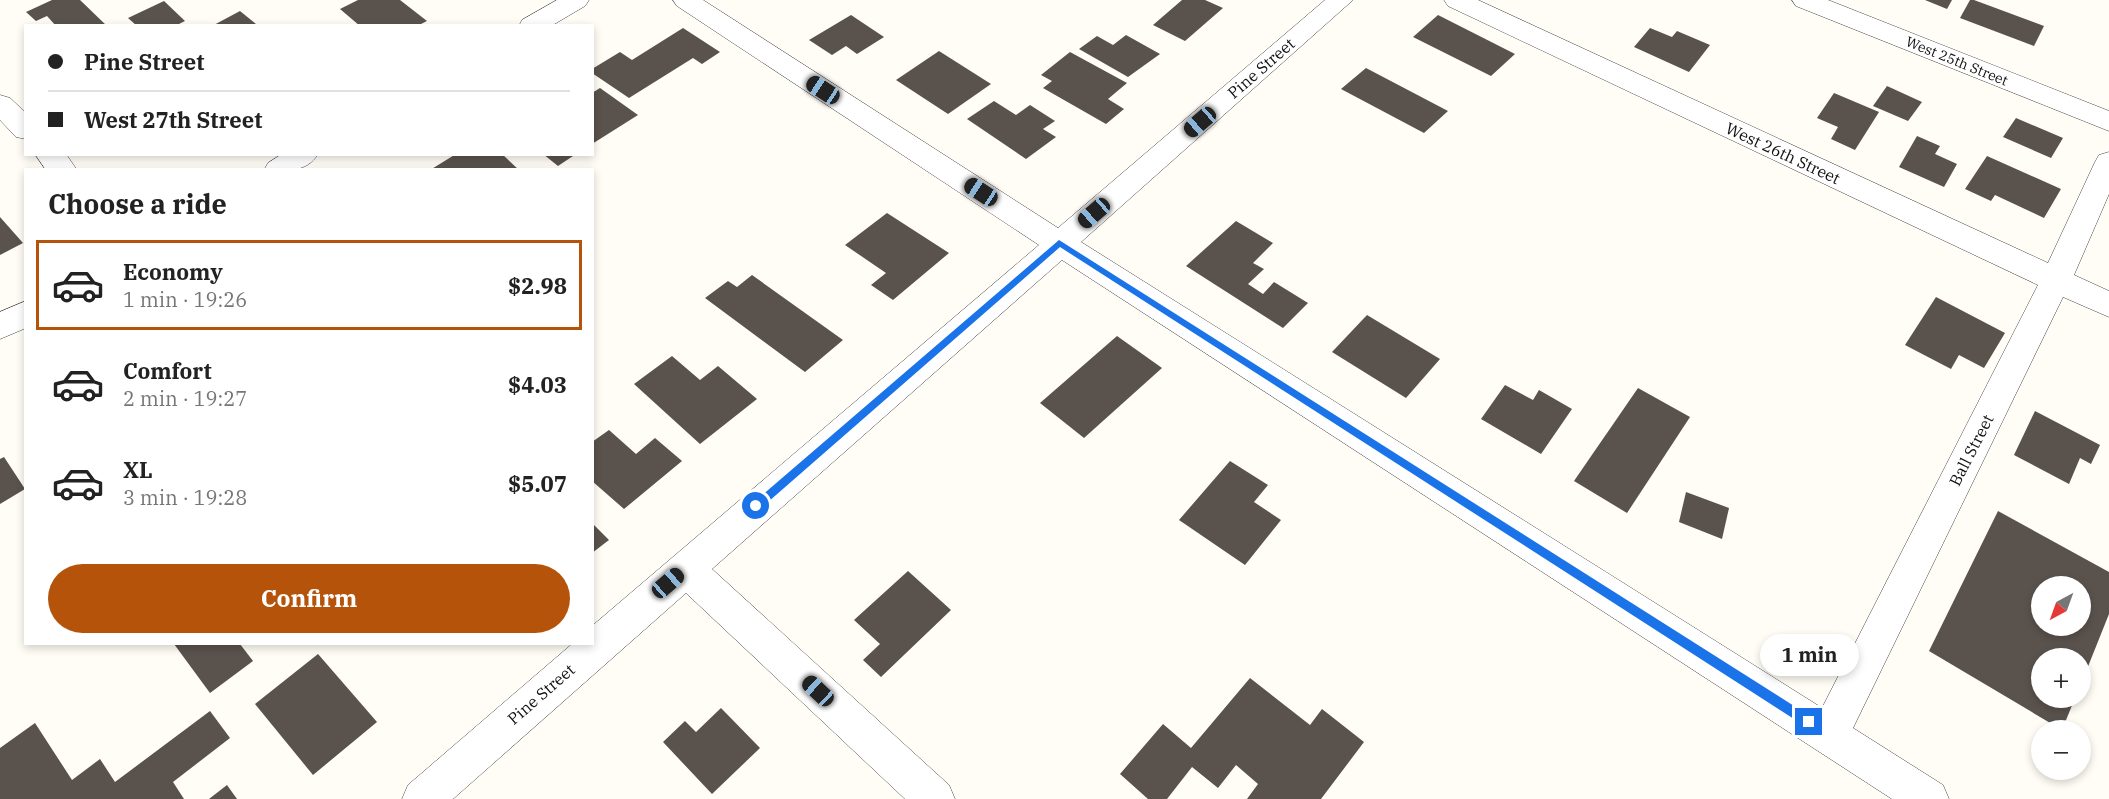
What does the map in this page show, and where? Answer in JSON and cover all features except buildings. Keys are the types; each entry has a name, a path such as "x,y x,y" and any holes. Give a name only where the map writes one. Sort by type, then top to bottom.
{"street":[{"path":"534,24 576,0"},
{"path":"686,0 1059,243 1929,799"},
{"name":"Pine Street","path":"422,799 1340,0"},
{"name":"West 26th Street","path":"1457,0 2109,305"},
{"name":"West 25th Street","path":"1805,0 2109,122"},
{"path":"0,104 24,128"},
{"path":"51,156 61,168"},
{"path":"281,168 301,156"},
{"name":"Ball Street","path":"1829,735 2056,280 2109,162"},
{"path":"0,327 24,314"},
{"path":"685,568 935,799"}],"route":[{"path":"756,506 1059,243 1809,722"}]}
